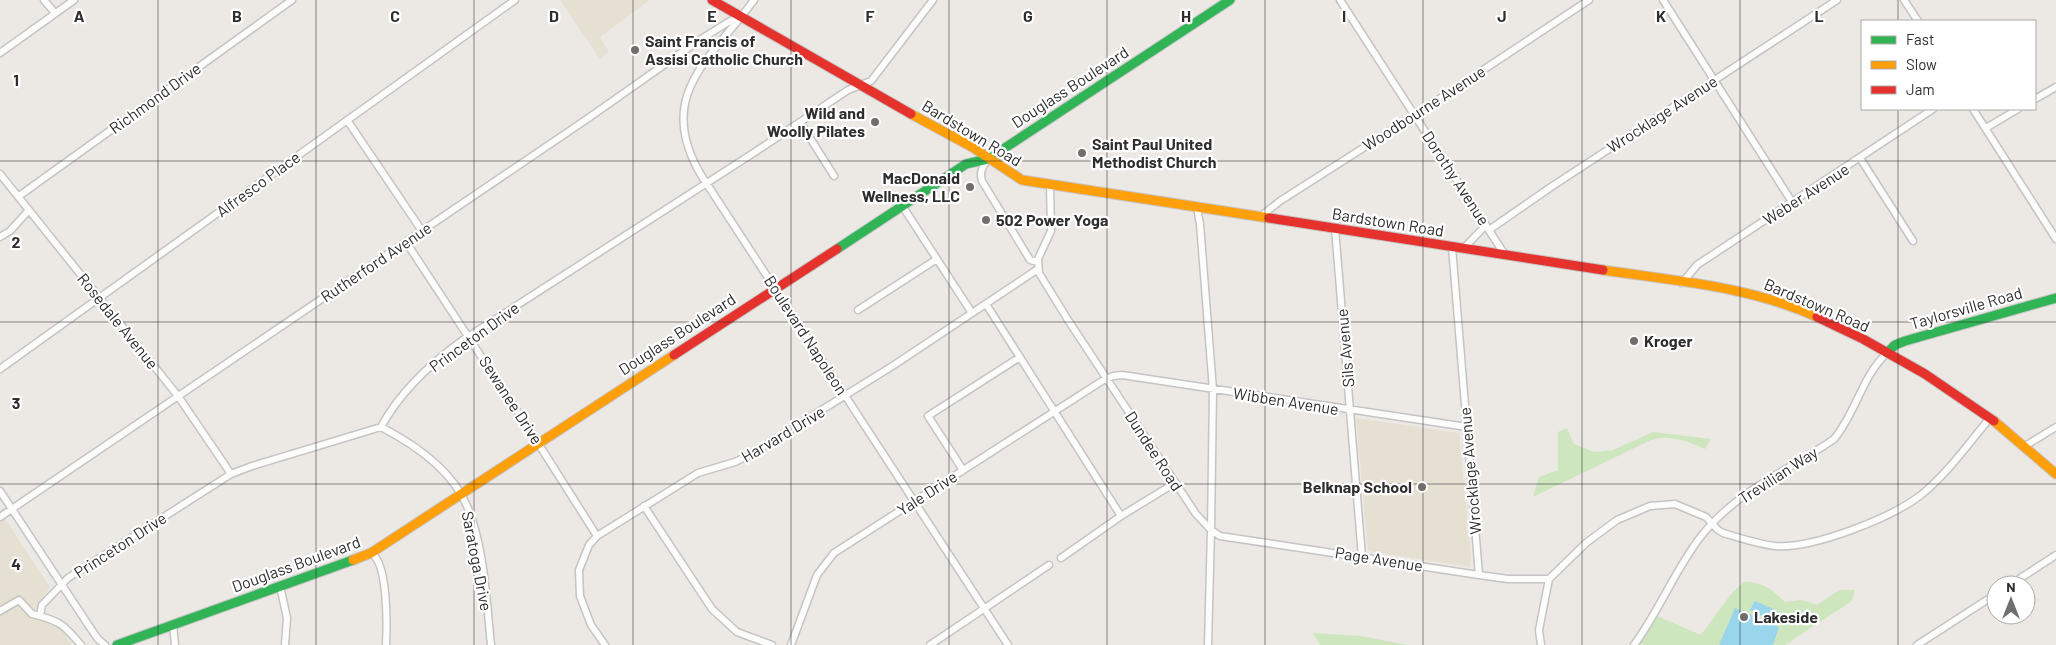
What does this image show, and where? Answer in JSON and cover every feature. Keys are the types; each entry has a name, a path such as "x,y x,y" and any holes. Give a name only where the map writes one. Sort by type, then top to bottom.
{"main road":[{"name":"Bardstown Road","path":"712,0 859,86 974,148 1003,171 1015,177 1050,186 1682,282 1743,292 1772,300 1833,325 1887,353 1947,388 1990,418 2056,474"},
{"name":"Douglass Boulevard","path":"117,645 371,553 461,495 538,442 903,207 966,164 988,158 1230,0"},
{"name":"Taylorsville Road","path":"1887,353 1904,340 2056,298"}],"street":[{"path":"44,0 55,13"},
{"path":"0,53 74,0"},
{"name":"Richmond Drive","path":"18,196 292,0"},
{"name":"Alfresco Place","path":"0,369 515,0"},
{"name":"Boulevard Napoleon","path":"754,0 698,69 686,102 684,116 688,146 695,165 1008,645"},
{"name":"Princeton Drive","path":"40,616 42,605 68,578 231,474 381,427 389,412 436,360 469,336 848,90 871,82 933,0"},
{"name":"Dorothy Avenue","path":"1340,0 1505,255"},
{"name":"Woodbourne Avenue","path":"1259,218 1280,201 1415,115 1589,0"},
{"path":"1663,0 1792,202"},
{"name":"Wrocklage Avenue","path":"1463,248 1487,228 1836,0"},
{"path":"1904,0 1917,20"},
{"name":"Rutherford Avenue","path":"0,517 406,242 698,41 730,21 741,18"},
{"path":"2036,98 2056,87"},
{"name":"Weber Avenue","path":"1682,282 1697,265 1932,110"},
{"path":"1974,110 2056,239"},
{"path":"1986,128 2016,110"},
{"path":"347,120 422,231"},
{"path":"800,122 834,176"},
{"name":"Dundee Road","path":"988,158 981,169 982,181 1030,260 1039,268 1106,378 1196,514 1211,530"},
{"path":"1860,158 1913,240"},
{"name":"Rosedale Avenue","path":"0,174 178,396 231,474"},
{"path":"1039,268 1051,230 1050,186"},
{"path":"903,207 972,313"},
{"path":"1197,208 1200,224 1213,390 1208,645"},
{"path":"0,237 10,230 29,210"},
{"name":"Sils Avenue","path":"1334,228 1362,557"},
{"name":"Sewanee Drive","path":"406,242 538,442 597,536"},
{"name":"Wrocklage Avenue","path":"1452,247 1479,575"},
{"path":"858,310 937,259"},
{"name":"Harvard Drive","path":"605,645 596,634 586,615 578,582 580,563 589,545 597,536 698,473 735,462 751,454 1039,268"},
{"path":"986,304 1121,516"},
{"name":"Trevilian Way","path":"1634,645 1679,568 1712,523 1751,489 1834,439 1843,427 1877,362 1887,353"},
{"path":"963,470 928,416 1020,358"},
{"name":"Wibben Avenue","path":"1106,378 1122,375 1350,411 1466,427"},
{"name":"Yale Drive","path":"791,645 811,586 834,553 1106,378"},
{"path":"1541,645 1539,630 1549,579 1600,531 1624,516 1657,504 1675,504 1706,518 1724,533 1766,545 1785,546 1809,543 1861,526 1898,509 1921,495 1939,478 1990,418"},
{"path":"2025,446 2056,426"},
{"name":"Saratoga Drive","path":"381,427 413,444 426,455 452,483 467,505 478,546 483,575 491,645"},
{"path":"1062,558 1121,516 1175,483"},
{"path":"0,491 98,640 105,645"},
{"path":"644,506 716,614 737,632 772,645"},
{"name":"Page Avenue","path":"1211,530 1220,536 1479,575 1508,579 1549,579"},
{"path":"371,553 376,556 381,566 386,612 386,645"},
{"path":"2025,575 2056,555"},
{"path":"930,645 1050,565"},
{"path":"280,586 287,618 285,645"},
{"path":"0,611 19,600 32,614 59,622 66,627 81,645"},
{"path":"1917,645 1986,600"},
{"path":"173,624 175,645"}],"shaded area":[{"path":"560,0 650,0 600,37 609,52 600,59"},
{"path":"1356,418 1459,433 1471,558 1470,567 1368,551"},
{"path":"0,511 50,587 38,604 40,619 58,625 72,645 0,645"}],"green space":[{"path":"1567,428 1574,444 1594,452 1613,450 1653,432 1711,439 1705,449 1671,438 1651,440 1533,497 1539,477 1558,470 1558,432"},
{"path":"1744,582 1756,583 1767,587 1785,602 1801,600 1817,605 1839,590 1855,590 1852,601 1785,645 1639,645 1657,616 1701,635 1731,594"},
{"path":"1313,633 1361,636 1407,645 1320,645"}],"water":[{"path":"1755,601 1778,611 1773,621 1750,610"},
{"name":"Lakeside","path":"1735,608 1779,627 1773,645 1719,645"}],"traffic: fast":[{"path":"837,249 966,164 988,159 1230,0"},
{"path":"1887,353 1895,345 1905,341 2056,298"},
{"path":"117,645 353,560"}],"traffic: slow":[{"path":"911,114 972,147 1022,180 1269,218"},
{"path":"1603,270 1739,291 1765,298 1817,317"},
{"path":"353,560 371,553 674,355"},
{"path":"1994,421 2056,474"}],"traffic: jam":[{"path":"712,0 911,114"},
{"path":"1269,218 1603,270"},
{"path":"674,355 837,249"},
{"path":"1817,317 1863,339 1925,374 1994,421"}],"place":[{"name":"Saint Francis of Assisi Catholic Church","path":"635,50"},
{"name":"Wild and Woolly Pilates","path":"875,122"},
{"name":"Saint Paul United Methodist Church","path":"1082,153"},
{"name":"MacDonald Wellness, LLC","path":"970,187"},
{"name":"502 Power Yoga","path":"986,220"},
{"name":"Kroger","path":"1634,341"},
{"name":"Belknap School","path":"1422,487"},
{"name":"Lakeside","path":"1744,617"}]}
